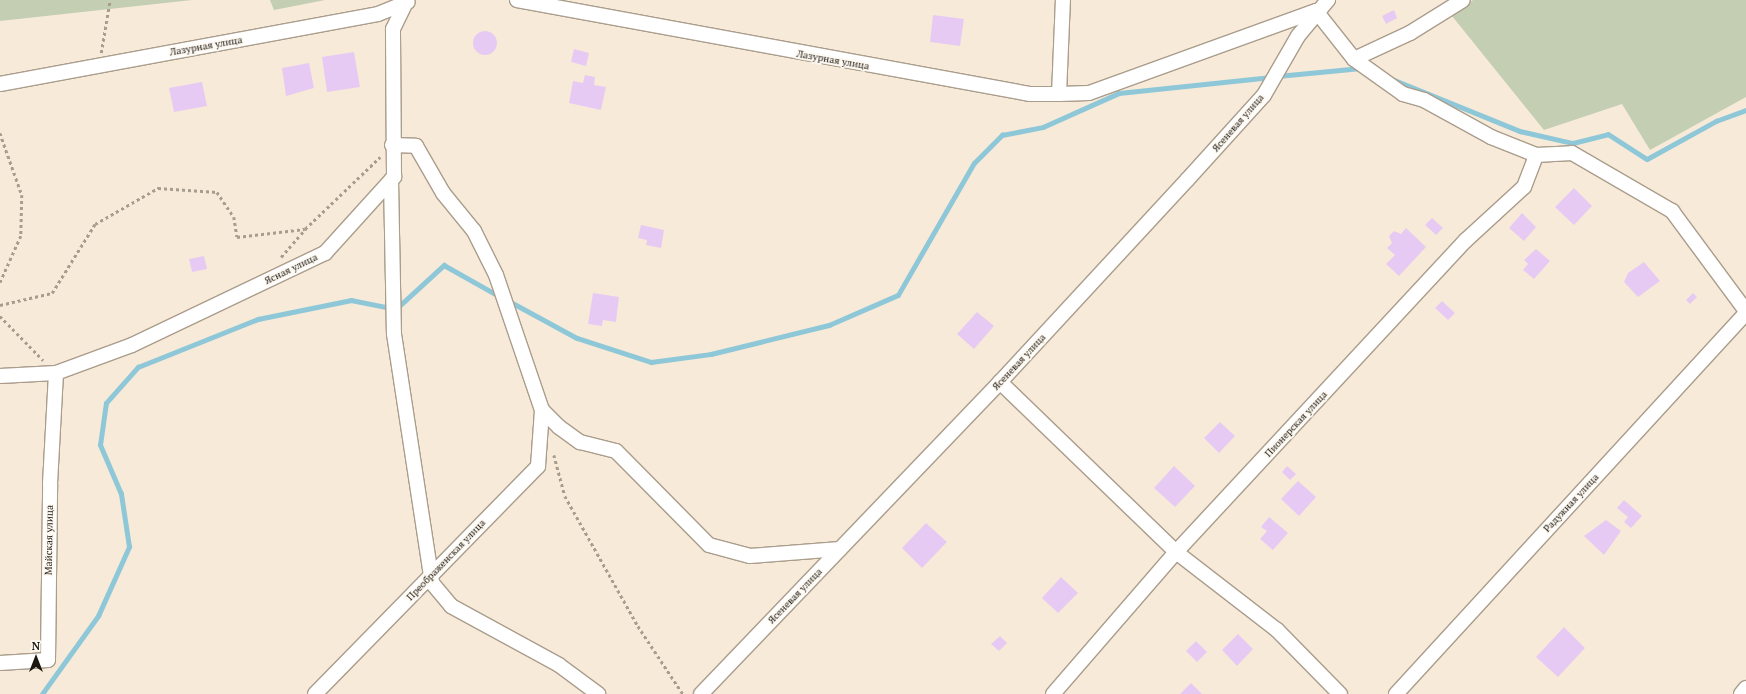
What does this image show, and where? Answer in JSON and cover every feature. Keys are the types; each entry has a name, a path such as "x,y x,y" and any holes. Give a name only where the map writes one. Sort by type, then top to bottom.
{"street":[{"name":"Лазурная улица","path":"517,0 1022,92 1059,94 1089,93 1316,11"},
{"path":"1059,94 1062,0"},
{"path":"1328,0 1316,11 1354,59 1403,94 1424,100 1491,137 1536,155 1572,153 1672,211 1746,312"},
{"path":"1354,59 1410,33 1463,0"},
{"name":"Лазурная улица","path":"0,84 378,14 407,3"},
{"path":"407,3 392,29 391,180 394,334 432,583 451,606 560,665 598,694"},
{"name":"Ясеневая улица","path":"701,694 1000,382 1264,95 1316,11"},
{"path":"392,145 416,146 443,193 474,231 496,275 542,410 580,442 616,451 709,545 750,556 840,549"},
{"name":"Пионерская улица","path":"1053,694 1176,552 1465,241 1524,187 1536,155"},
{"name":"Ясная улица","path":"0,376 56,373 132,345 325,253 391,180"},
{"name":"Радужная улица","path":"1396,694 1746,312"},
{"name":"Майская улица","path":"0,663 48,660 50,484 56,373"},
{"path":"1000,382 1176,552 1277,630 1340,694"},
{"name":"Преображенская улица","path":"315,694 538,466 542,410"},
{"path":"1740,694 1746,688"}],"path":[{"path":"98,66 110,0"},
{"path":"0,133 22,195 21,236 0,283"},
{"path":"0,305 52,293 95,224 158,188 218,192 234,217 237,237 305,229 392,145"},
{"path":"0,316 56,373"},
{"path":"552,446 565,496 638,626 683,694"}],"green space":[{"path":"0,0 192,0 0,21"},
{"path":"270,0 325,0 274,10"},
{"path":"1473,0 1746,0 1746,97 1650,150 1622,104 1544,130 1452,16"}],"building":[{"path":"1394,10 1397,18 1386,24 1382,16"},
{"path":"933,15 964,19 960,46 930,42"},
{"path":"485,31 494,34 497,43 494,52 485,55 476,52 473,43 476,34"},
{"path":"574,49 589,53 586,66 571,62"},
{"path":"354,52 360,87 327,92 322,57"},
{"path":"309,63 314,88 286,96 282,68"},
{"path":"585,75 595,77 594,85 606,87 601,110 569,103 573,81 583,83"},
{"path":"202,82 207,106 174,112 169,88"},
{"path":"1574,188 1592,206 1574,225 1555,207"},
{"path":"1522,213 1536,227 1524,241 1509,228"},
{"path":"1432,218 1443,228 1436,235 1425,225"},
{"path":"641,225 664,230 661,248 646,245 647,240 638,238"},
{"path":"1406,228 1426,247 1399,276 1386,264 1395,255 1387,248 1392,243 1389,236 1394,231 1401,234"},
{"path":"1536,249 1550,261 1534,279 1523,270 1528,264 1524,260"},
{"path":"204,256 207,269 192,272 189,259"},
{"path":"1644,262 1660,281 1638,297 1624,282 1628,273"},
{"path":"593,293 619,297 616,322 603,320 602,326 588,324"},
{"path":"1693,293 1697,297 1690,304 1686,300"},
{"path":"1442,301 1455,313 1448,320 1435,308"},
{"path":"977,312 994,326 974,349 957,334"},
{"path":"1220,422 1235,436 1219,453 1204,438"},
{"path":"1174,466 1195,486 1175,507 1154,488"},
{"path":"1287,466 1296,474 1290,480 1282,472"},
{"path":"1298,481 1316,497 1299,516 1281,499"},
{"path":"1624,500 1642,516 1631,528 1624,522 1628,517 1617,508"},
{"path":"1269,517 1288,533 1273,550 1260,539 1267,531 1261,527"},
{"path":"1606,520 1621,531 1604,555 1584,536"},
{"path":"926,523 947,542 922,568 902,548"},
{"path":"1061,577 1078,593 1058,613 1042,598"},
{"path":"1564,627 1585,648 1558,677 1536,657"},
{"path":"1238,634 1253,649 1237,666 1222,650"},
{"path":"1000,636 1007,643 999,651 991,644"},
{"path":"1196,641 1207,652 1197,662 1186,651"},
{"path":"1191,683 1202,694 1180,694"}],"waterway":[{"path":"1278,76 1361,68"},
{"path":"509,301 577,338 651,362 711,354 829,325 898,295 974,163 1002,135 1043,127 1119,93 1271,77"},
{"path":"1392,79 1520,131 1573,143 1608,134 1647,159 1716,121 1746,110"},
{"path":"42,694 98,616 129,547 121,494 100,445 106,403 138,367 258,319 351,300 396,309 444,265 499,296"}]}
